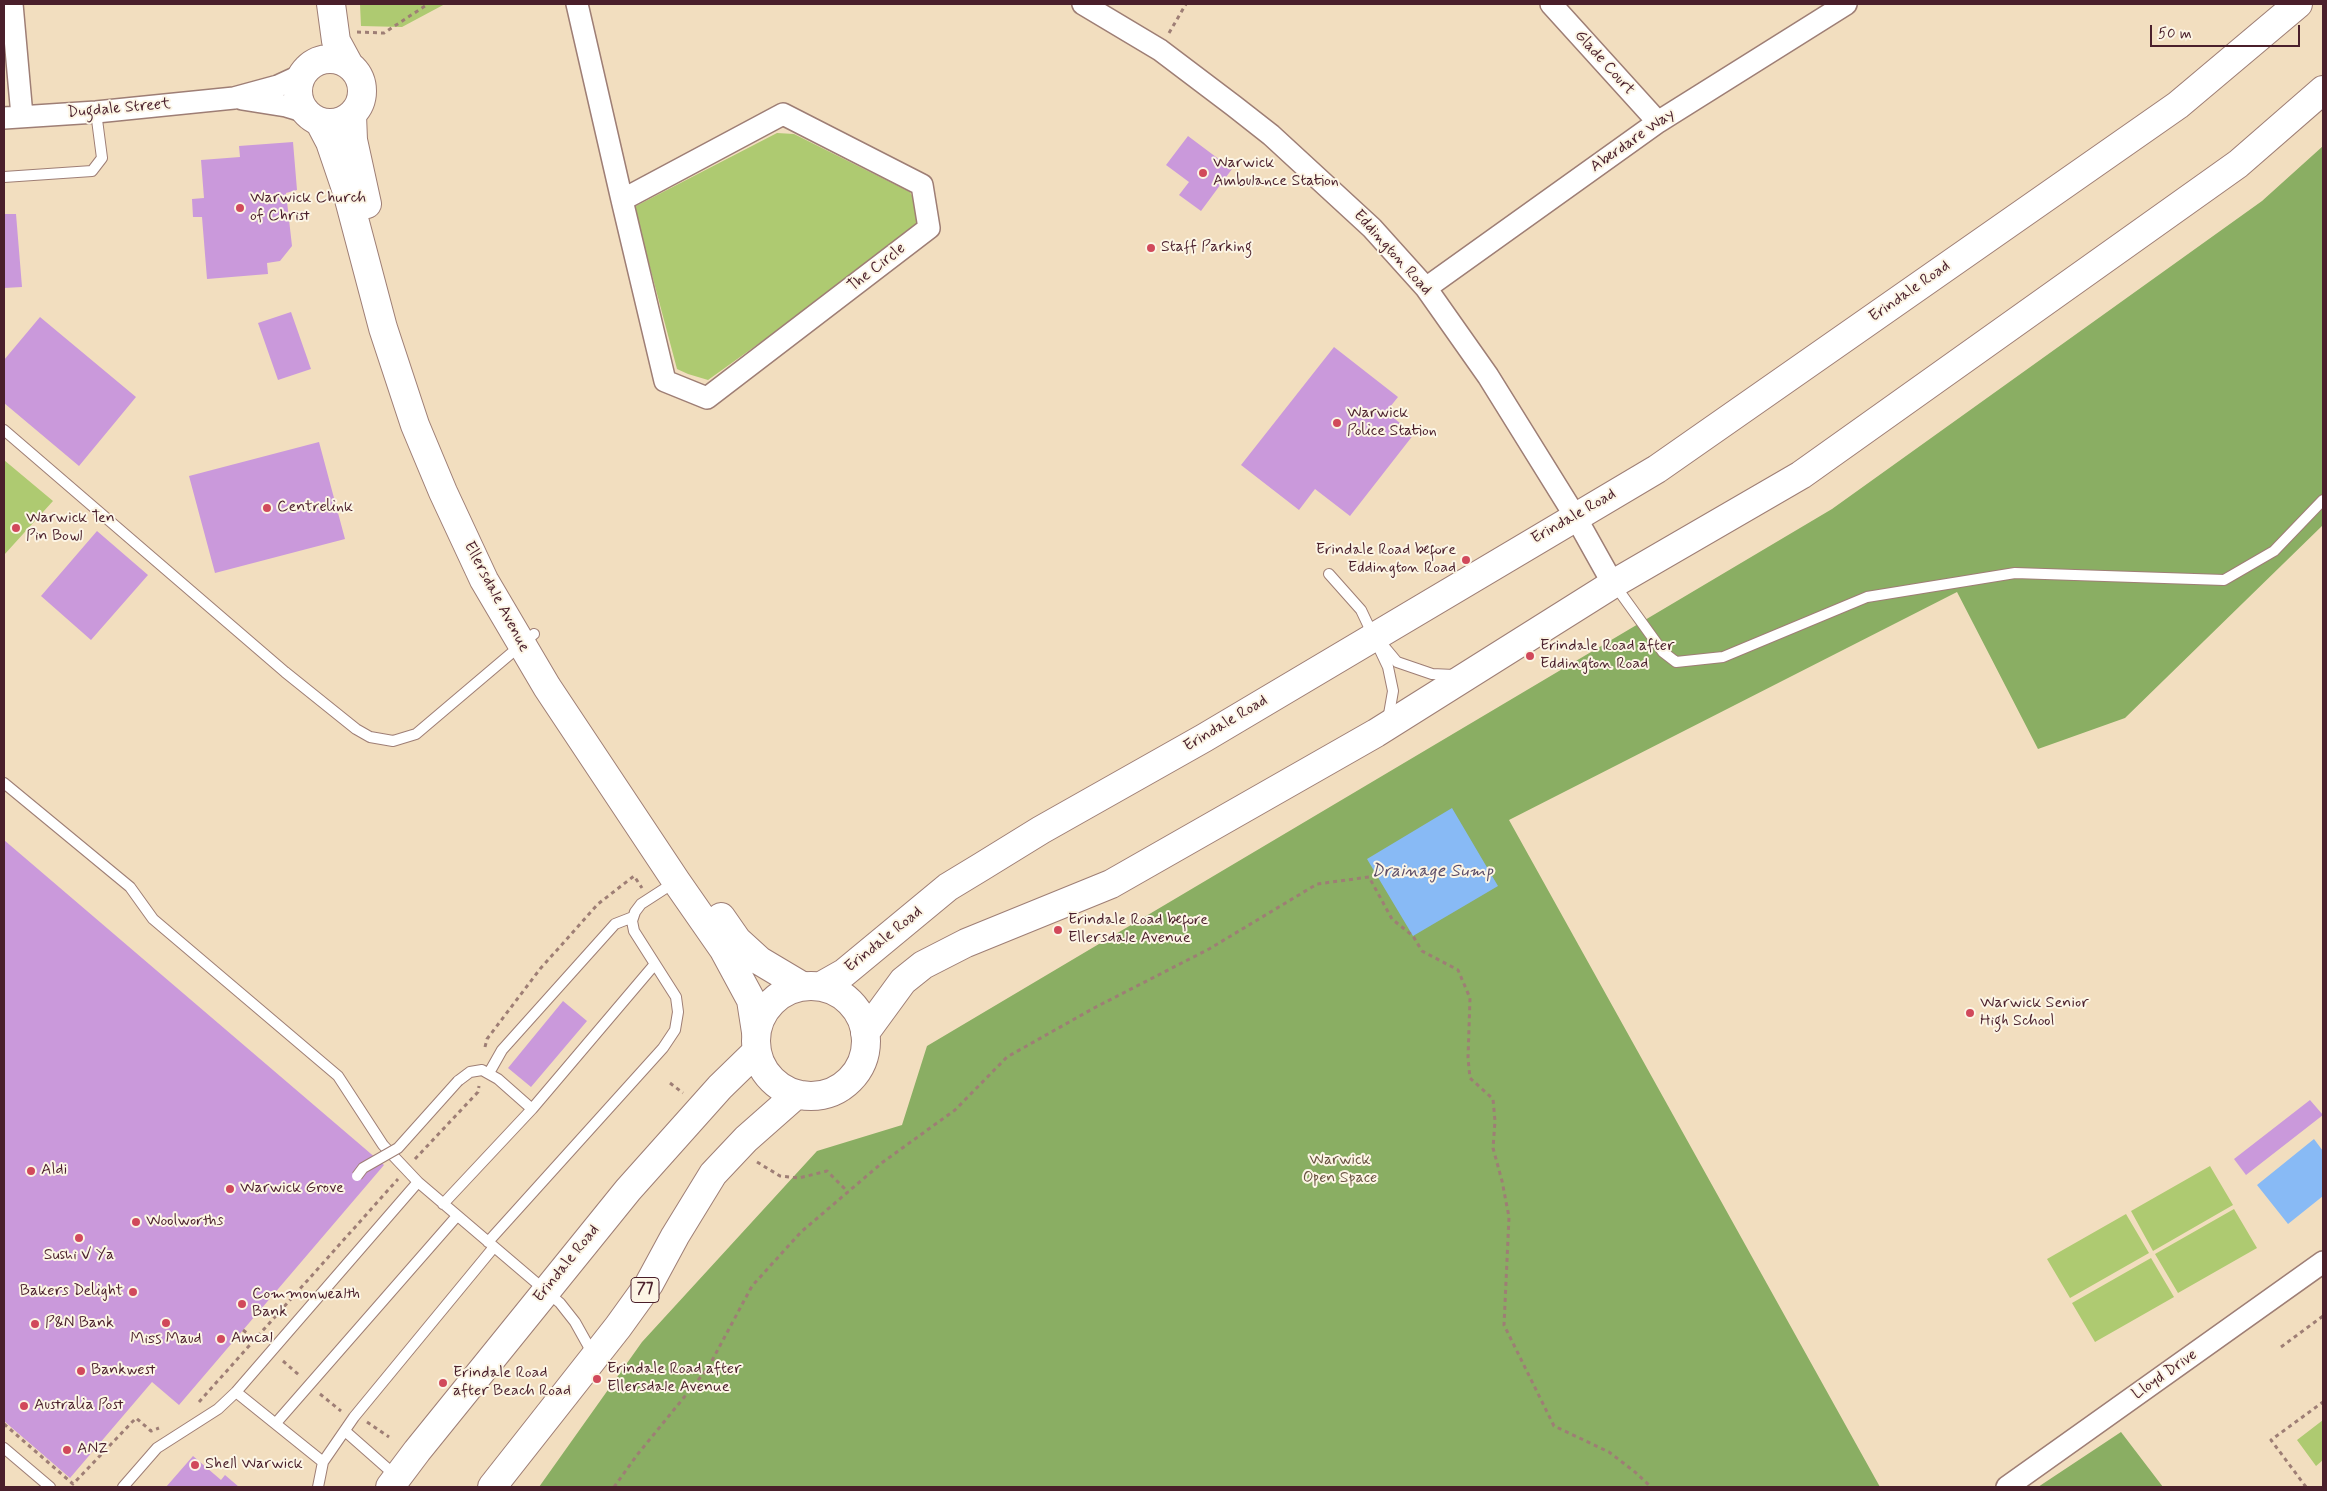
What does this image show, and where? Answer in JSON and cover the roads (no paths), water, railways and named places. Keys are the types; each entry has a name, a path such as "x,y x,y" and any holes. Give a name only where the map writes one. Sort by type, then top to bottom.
{"main road":[{"name":"Ellersdale Avenue","path":"313,4 315,31 308,70 300,81 299,97 330,142 347,192 383,328 415,425 443,492 480,571 528,640 676,881 724,950 742,981 751,1000 756,1041"},
{"name":"Ellersdale Avenue","path":"331,4 336,42 349,65 358,76 362,89 360,103 352,114 353,140 363,188 399,323 431,419 458,486 499,572 528,640 566,686 737,940 760,961 812,986"},
{"name":"Erindale Road","path":"394,1482 545,1290 628,1190 720,1087 756,1041 762,1015 772,1001 786,992 812,986 844,973 948,887 1042,830 1204,738 1657,469 2178,105 2298,4"},
{"path":"308,70 318,62 334,60 349,65"},
{"path":"865,1033 903,981 923,965 966,943 1111,884 1376,733 1613,584 1801,475 2238,164 2323,90"},
{"path":"313,116 333,123 352,114"},
{"name":"Erindale Road","path":"756,1041 764,1070 778,1085 797,1094 815,1096 832,1092 847,1082 859,1068 865,1051 865,1033 860,1017 851,1003 837,992 812,986"},
{"name":"77","path":"492,1487 595,1357 649,1284 675,1236 713,1174 739,1146 797,1094"}],"street":[{"path":"12,4 13,117"},
{"name":"The Circle","path":"577,4 622,200 665,381 707,398 929,228 922,185 783,114 622,200"},
{"name":"Eddington Road","path":"1083,4 1160,50 1271,136 1372,228 1426,288 1488,376 1575,516 1613,584"},
{"name":"Glade Court","path":"1551,4 1658,122"},
{"name":"Aberdare Way","path":"1426,288 1658,122 1846,4"},
{"name":"Dugdale Street","path":"13,117 96,112 234,98 278,86 308,70"},
{"name":"Dugdale Street","path":"234,98 286,106 313,116"},
{"name":"Lloyd Drive","path":"2007,1487 2323,1262"}],"lane":[{"path":"4,177 92,171 102,158 96,112"},
{"path":"4,430 285,672 356,729 370,737 393,741 416,734 528,640"},
{"path":"1613,584 1663,652 1676,662 1723,656 1866,597 2015,573 2224,580 2274,551 2323,500"},
{"path":"1328,574 1361,610 1375,635 1388,667 1393,691 1389,714 1376,733"},
{"path":"1375,635 1398,662 1432,674 1466,676"},
{"path":"4,783 130,887 153,919 338,1076 383,1145 418,1182 560,1303 575,1322 595,1357"},
{"path":"318,1487 322,1462 344,1431 491,1244 670,1040 678,1021 676,997 634,931 633,917 638,908 676,881"},
{"path":"486,1072 502,1050 615,924 633,917"},
{"path":"443,1204 532,1109 655,964"},
{"path":"356,1176 363,1168 398,1148 458,1081 470,1072 486,1072 532,1109"},
{"path":"123,1487 157,1448 218,1409 236,1392 418,1182"},
{"path":"276,1423 457,1216"},
{"path":"236,1392 322,1462"},
{"path":"344,1431 394,1482"},
{"path":"4,1448 50,1487"}],"water":[{"name":"Drainage Sump","path":"1452,808 1498,886 1413,936 1367,859"},
{"path":"2314,1139 2323,1151 2323,1196 2288,1224 2257,1185"}],"place":[{"name":"Warwick Ambulance Station","path":"1203,173"},
{"name":"Warwick Church of Christ","path":"240,208"},
{"name":"Staff Parking","path":"1151,248"},
{"name":"Warwick Police Station","path":"1337,423"},
{"name":"Centrelink","path":"267,508"},
{"name":"Warwick Ten Pin Bowl","path":"16,528"},
{"name":"Erindale Road before Eddington Road","path":"1466,560"},
{"name":"Erindale Road after Eddington Road","path":"1530,656"},
{"name":"Erindale Road before Ellersdale Avenue","path":"1058,930"},
{"name":"Warwick Senior High School","path":"1970,1013"},
{"name":"Aldi","path":"31,1171"},
{"name":"Warwick Grove","path":"230,1189"},
{"name":"Woolworths","path":"136,1222"},
{"name":"Sushi V Ya","path":"79,1238"},
{"name":"Bakers Delight","path":"133,1292"},
{"name":"Commonwealth Bank","path":"242,1304"},
{"name":"Miss Maud","path":"166,1323"},
{"name":"P&N Bank","path":"35,1324"},
{"name":"Amcal","path":"221,1339"},
{"name":"Bankwest","path":"81,1371"},
{"name":"Erindale Road after Ellersdale Avenue","path":"597,1379"},
{"name":"Erindale Road after Beach Road","path":"443,1383"},
{"name":"Australia Post","path":"24,1406"},
{"name":"ANZ","path":"67,1450"},
{"name":"Shell Warwick","path":"195,1465"}],"park label":[{"name":"Warwick Open Space","path":"1340,1170"}]}
